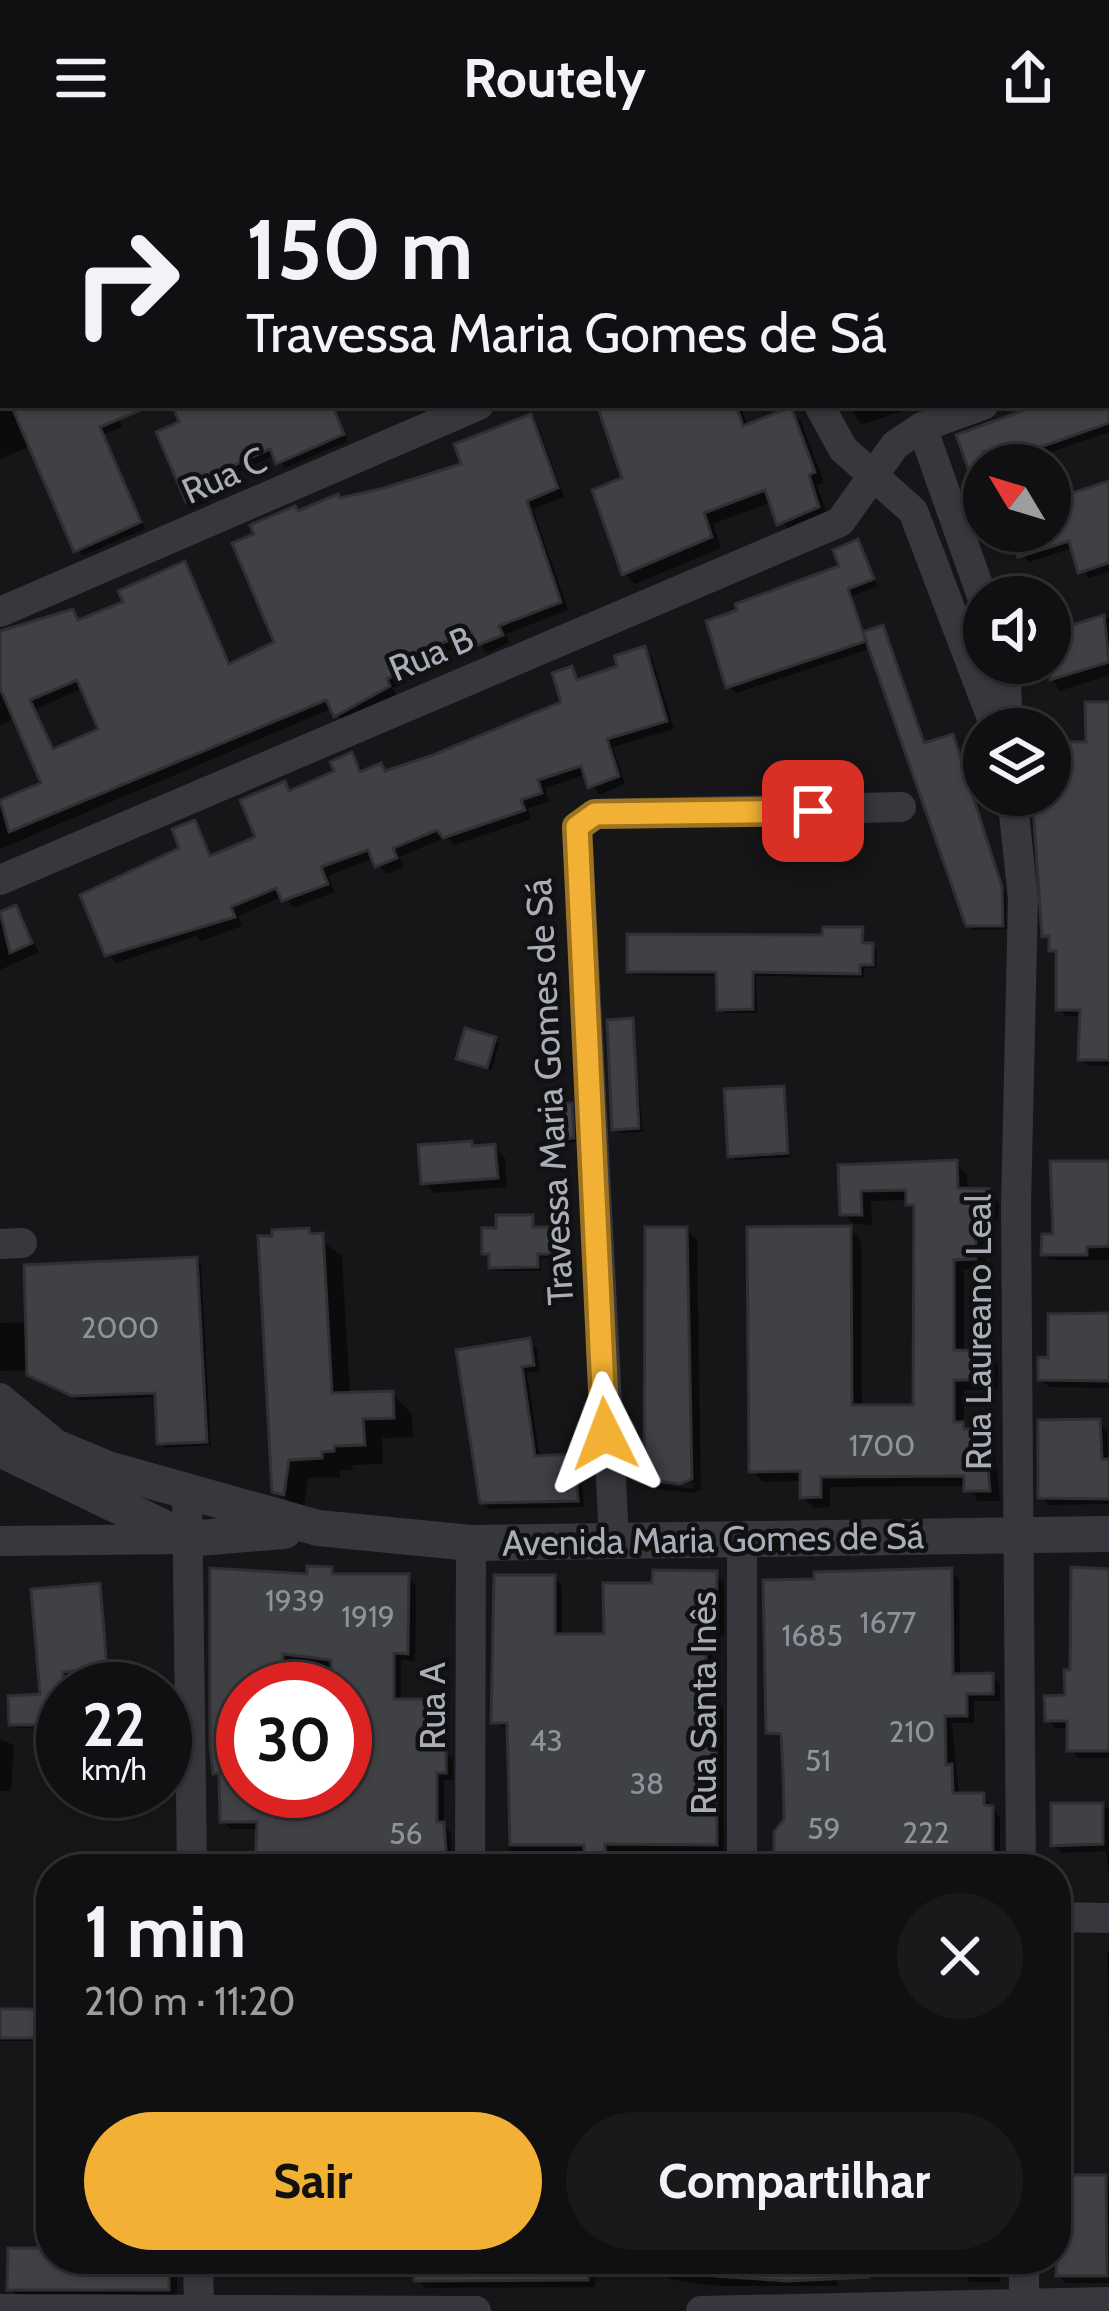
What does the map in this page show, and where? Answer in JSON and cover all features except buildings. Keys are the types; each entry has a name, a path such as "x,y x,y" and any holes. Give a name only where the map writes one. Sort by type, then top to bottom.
{"street":[{"name":"Rua C","path":"0,612 471,408"},
{"path":"821,408 843,449 913,511 988,708"},
{"path":"975,408 922,427 975,576"},
{"name":"Rua B","path":"0,880 840,522 895,445 922,427"},
{"name":"Travessa Maria Gomes de Sá","path":"614,1538 577,827 595,814 901,807"},
{"name":"Rua Laureano Leal","path":"1014,816 1023,898 1021,1854"},
{"path":"0,1398 68,1454"},
{"name":"Avenida Maria Gomes de Sá","path":"0,1424 68,1454 317,1528 471,1543 1109,1534"},
{"path":"0,1448 187,1539"},
{"path":"187,1493 192,1854"},
{"name":"Avenida Maria Gomes de Sá","path":"0,1540 187,1539 317,1528"},
{"name":"Rua Santa Inês","path":"742,1538 742,1854"},
{"name":"Rua A","path":"470,1854 471,1543"},
{"path":"1071,1917 1109,1918"},
{"path":"198,2274 199,2308"},
{"path":"1024,2274 1024,2306"},
{"path":"701,2311 1109,2302"},
{"path":"0,2309 476,2311"}],"route":[{"path":"605,1434 577,827 595,814 813,811"}]}
